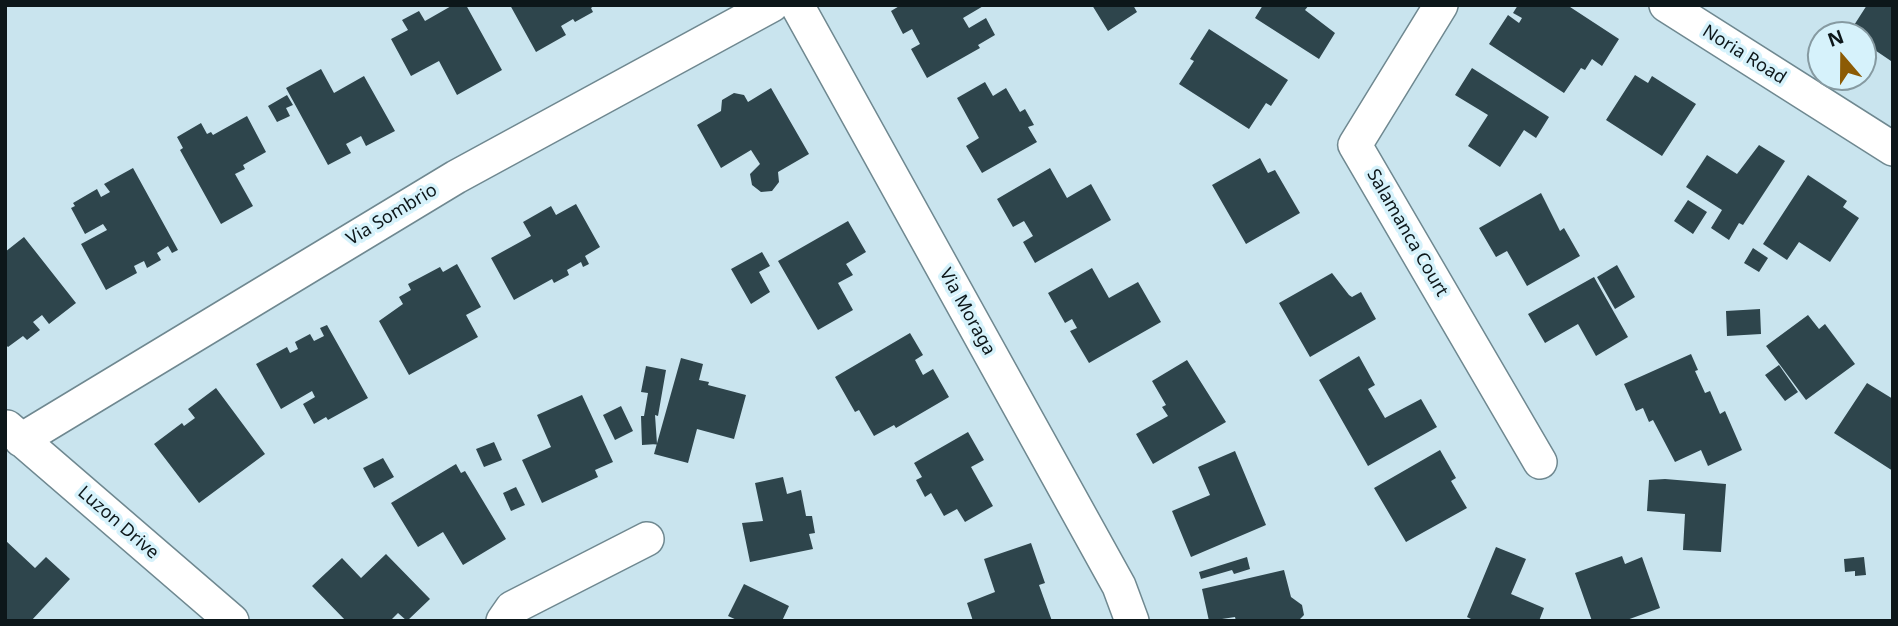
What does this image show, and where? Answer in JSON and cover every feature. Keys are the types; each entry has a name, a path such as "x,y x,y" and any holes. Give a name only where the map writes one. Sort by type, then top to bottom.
{"street":[{"name":"Via Sombrio","path":"13,433 456,177 772,5"},
{"name":"Via Moraga","path":"797,5 1119,586 1132,621"},
{"name":"Salamanca Court","path":"1441,5 1355,145 1540,462"},
{"name":"Noria Road","path":"1666,5 1893,149"},
{"name":"Luzon Drive","path":"13,433 232,621"},
{"path":"503,621 512,608 647,539"}],"building":[{"path":"453,5 466,5 502,70 457,95 439,61 411,76 391,39 408,30 402,20 419,11 425,21"},
{"path":"510,5 595,5 591,8 593,12 561,26 566,35 536,52"},
{"path":"901,5 985,5 963,18 969,28 986,18 995,35 978,45 980,48 927,78 911,49 920,44 912,29 903,34 891,11"},
{"path":"1092,5 1133,5 1137,12 1108,31"},
{"path":"1263,5 1309,5 1305,10 1335,33 1319,59 1255,18"},
{"path":"1518,5 1567,5 1619,39 1602,66 1592,59 1585,70 1581,68 1564,93 1489,44 1508,15 1519,23 1522,18 1513,13"},
{"path":"1867,5 1893,5 1891,61 1877,52 1877,21 1857,21"},
{"path":"1209,29 1288,80 1271,106 1266,103 1249,129 1179,84 1194,61 1190,59"},
{"path":"1472,68 1549,117 1536,138 1524,130 1500,167 1468,146 1488,115 1455,95"},
{"path":"321,69 334,93 364,76 395,131 366,146 361,136 346,144 351,153 328,165 286,88"},
{"path":"1635,75 1648,83 1652,76 1696,104 1662,156 1606,120"},
{"path":"985,82 993,96 1006,88 1020,112 1025,109 1034,125 1028,127 1037,142 982,173 966,146 979,138 957,98"},
{"path":"771,88 809,154 778,172 779,182 772,191 761,192 752,185 750,174 760,164 751,150 721,168 697,125 721,111 722,100 734,93 744,95 748,102"},
{"path":"287,95 293,105 286,108 290,116 277,122 268,106"},
{"path":"247,116 266,152 243,165 245,169 235,174 253,206 221,224 180,150 183,148 177,137 201,123 207,134 211,132 213,135"},
{"path":"1759,145 1785,161 1743,225 1739,223 1729,240 1711,228 1722,210 1686,187 1707,155 1737,174"},
{"path":"1260,158 1268,173 1275,170 1300,213 1246,244 1212,185"},
{"path":"133,168 178,250 172,253 168,246 157,253 161,260 147,268 144,261 134,266 137,273 106,290 81,244 107,230 103,224 85,234 71,208 75,206 73,203 97,189 101,197 110,192 104,184"},
{"path":"1050,168 1067,198 1091,184 1111,220 1035,263 1023,242 1033,236 1024,221 1013,227 997,199"},
{"path":"1808,175 1847,201 1843,207 1859,218 1830,262 1799,242 1787,260 1763,244"},
{"path":"1541,193 1560,231 1564,228 1580,256 1527,286 1507,251 1496,257 1479,228"},
{"path":"1688,200 1707,212 1693,234 1674,221"},
{"path":"576,204 600,247 585,256 589,264 583,267 581,262 567,270 569,275 554,283 552,279 514,300 491,258 531,236 523,222 551,206 556,215"},
{"path":"848,221 866,252 846,264 853,275 838,283 853,310 818,330 778,261"},
{"path":"24,237 76,303 49,324 42,315 33,322 40,330 27,340 23,336 8,347 5,344 5,252"},
{"path":"1753,248 1768,258 1759,272 1744,263"},
{"path":"762,252 770,266 759,272 770,292 751,304 731,269"},
{"path":"457,264 481,307 466,315 478,337 409,375 379,321 403,304 399,297 411,290 408,284 440,267 443,272"},
{"path":"1617,265 1635,297 1615,309 1597,277"},
{"path":"1092,268 1109,298 1138,282 1161,322 1089,363 1070,331 1077,328 1072,319 1065,323 1048,293"},
{"path":"1332,273 1352,297 1361,292 1376,319 1310,357 1279,303"},
{"path":"1594,277 1628,337 1596,356 1578,324 1545,343 1528,314"},
{"path":"1760,309 1761,334 1727,336 1726,311"},
{"path":"1808,315 1819,329 1825,324 1855,364 1806,400 1766,346"},
{"path":"327,325 368,398 328,420 326,417 314,424 303,404 315,397 312,391 281,409 256,364 287,347 290,353 298,349 295,342 310,334 314,341 324,336 320,328"},
{"path":"910,333 923,355 915,360 923,375 933,369 949,397 896,428 894,425 874,436 859,410 855,412 835,377"},
{"path":"1691,354 1705,393 1710,391 1720,414 1725,411 1742,450 1708,466 1701,450 1675,462 1653,420 1649,422 1643,408 1636,411 1624,384"},
{"path":"1359,356 1375,385 1368,389 1385,418 1421,399 1437,427 1368,466 1319,380"},
{"path":"681,358 703,364 699,380 746,395 734,439 697,429 688,463 654,454"},
{"path":"1187,360 1226,422 1153,464 1136,434 1168,416 1162,407 1166,405 1152,381"},
{"path":"1779,365 1798,392 1785,401 1765,375"},
{"path":"646,366 666,370 658,416 655,415 657,444 642,445 641,416 644,416 648,393 641,392"},
{"path":"1867,383 1893,399 1893,471 1834,433"},
{"path":"216,388 265,454 199,503 154,444 182,423 184,426 195,418 188,409"},
{"path":"582,395 613,462 595,470 598,477 542,503 522,460 551,447 537,415"},
{"path":"621,406 633,431 615,440 603,415"},
{"path":"968,432 984,460 971,467 993,506 965,522 957,509 944,516 931,493 925,497 916,480 922,477 914,463"},
{"path":"494,442 502,460 484,467 476,449"},
{"path":"1440,450 1456,478 1451,481 1467,508 1406,542 1374,488"},
{"path":"1235,451 1266,525 1191,557 1172,511 1210,495 1198,467"},
{"path":"383,458 394,477 374,488 363,468"},
{"path":"456,464 461,473 465,471 506,539 463,565 443,532 418,547 391,503"},
{"path":"783,477 787,494 801,490 806,516 812,516 815,533 809,534 813,549 750,562 742,523 763,521 755,483"},
{"path":"1649,480 1726,484 1721,552 1683,550 1685,514 1647,511"},
{"path":"516,487 525,505 511,511 503,493"},
{"path":"5,540 35,568 46,557 70,579 31,621 5,621"},
{"path":"1031,543 1045,583 1039,585 1052,621 973,621 967,603 995,592 984,559"},
{"path":"1496,547 1526,559 1511,594 1544,608 1539,621 1475,621 1467,617"},
{"path":"386,554 430,599 407,621 398,613 390,621 346,621 312,586 342,558 361,578"},
{"path":"1622,556 1625,564 1642,557 1660,608 1624,621 1592,621 1575,573"},
{"path":"1247,557 1250,569 1234,574 1232,570 1201,579 1199,572"},
{"path":"1864,557 1866,575 1855,576 1855,571 1845,572 1844,559"},
{"path":"1284,570 1291,597 1302,605 1304,615 1298,621 1236,621 1235,617 1209,621 1202,589"},
{"path":"744,584 789,606 782,621 739,621 728,616"}]}
